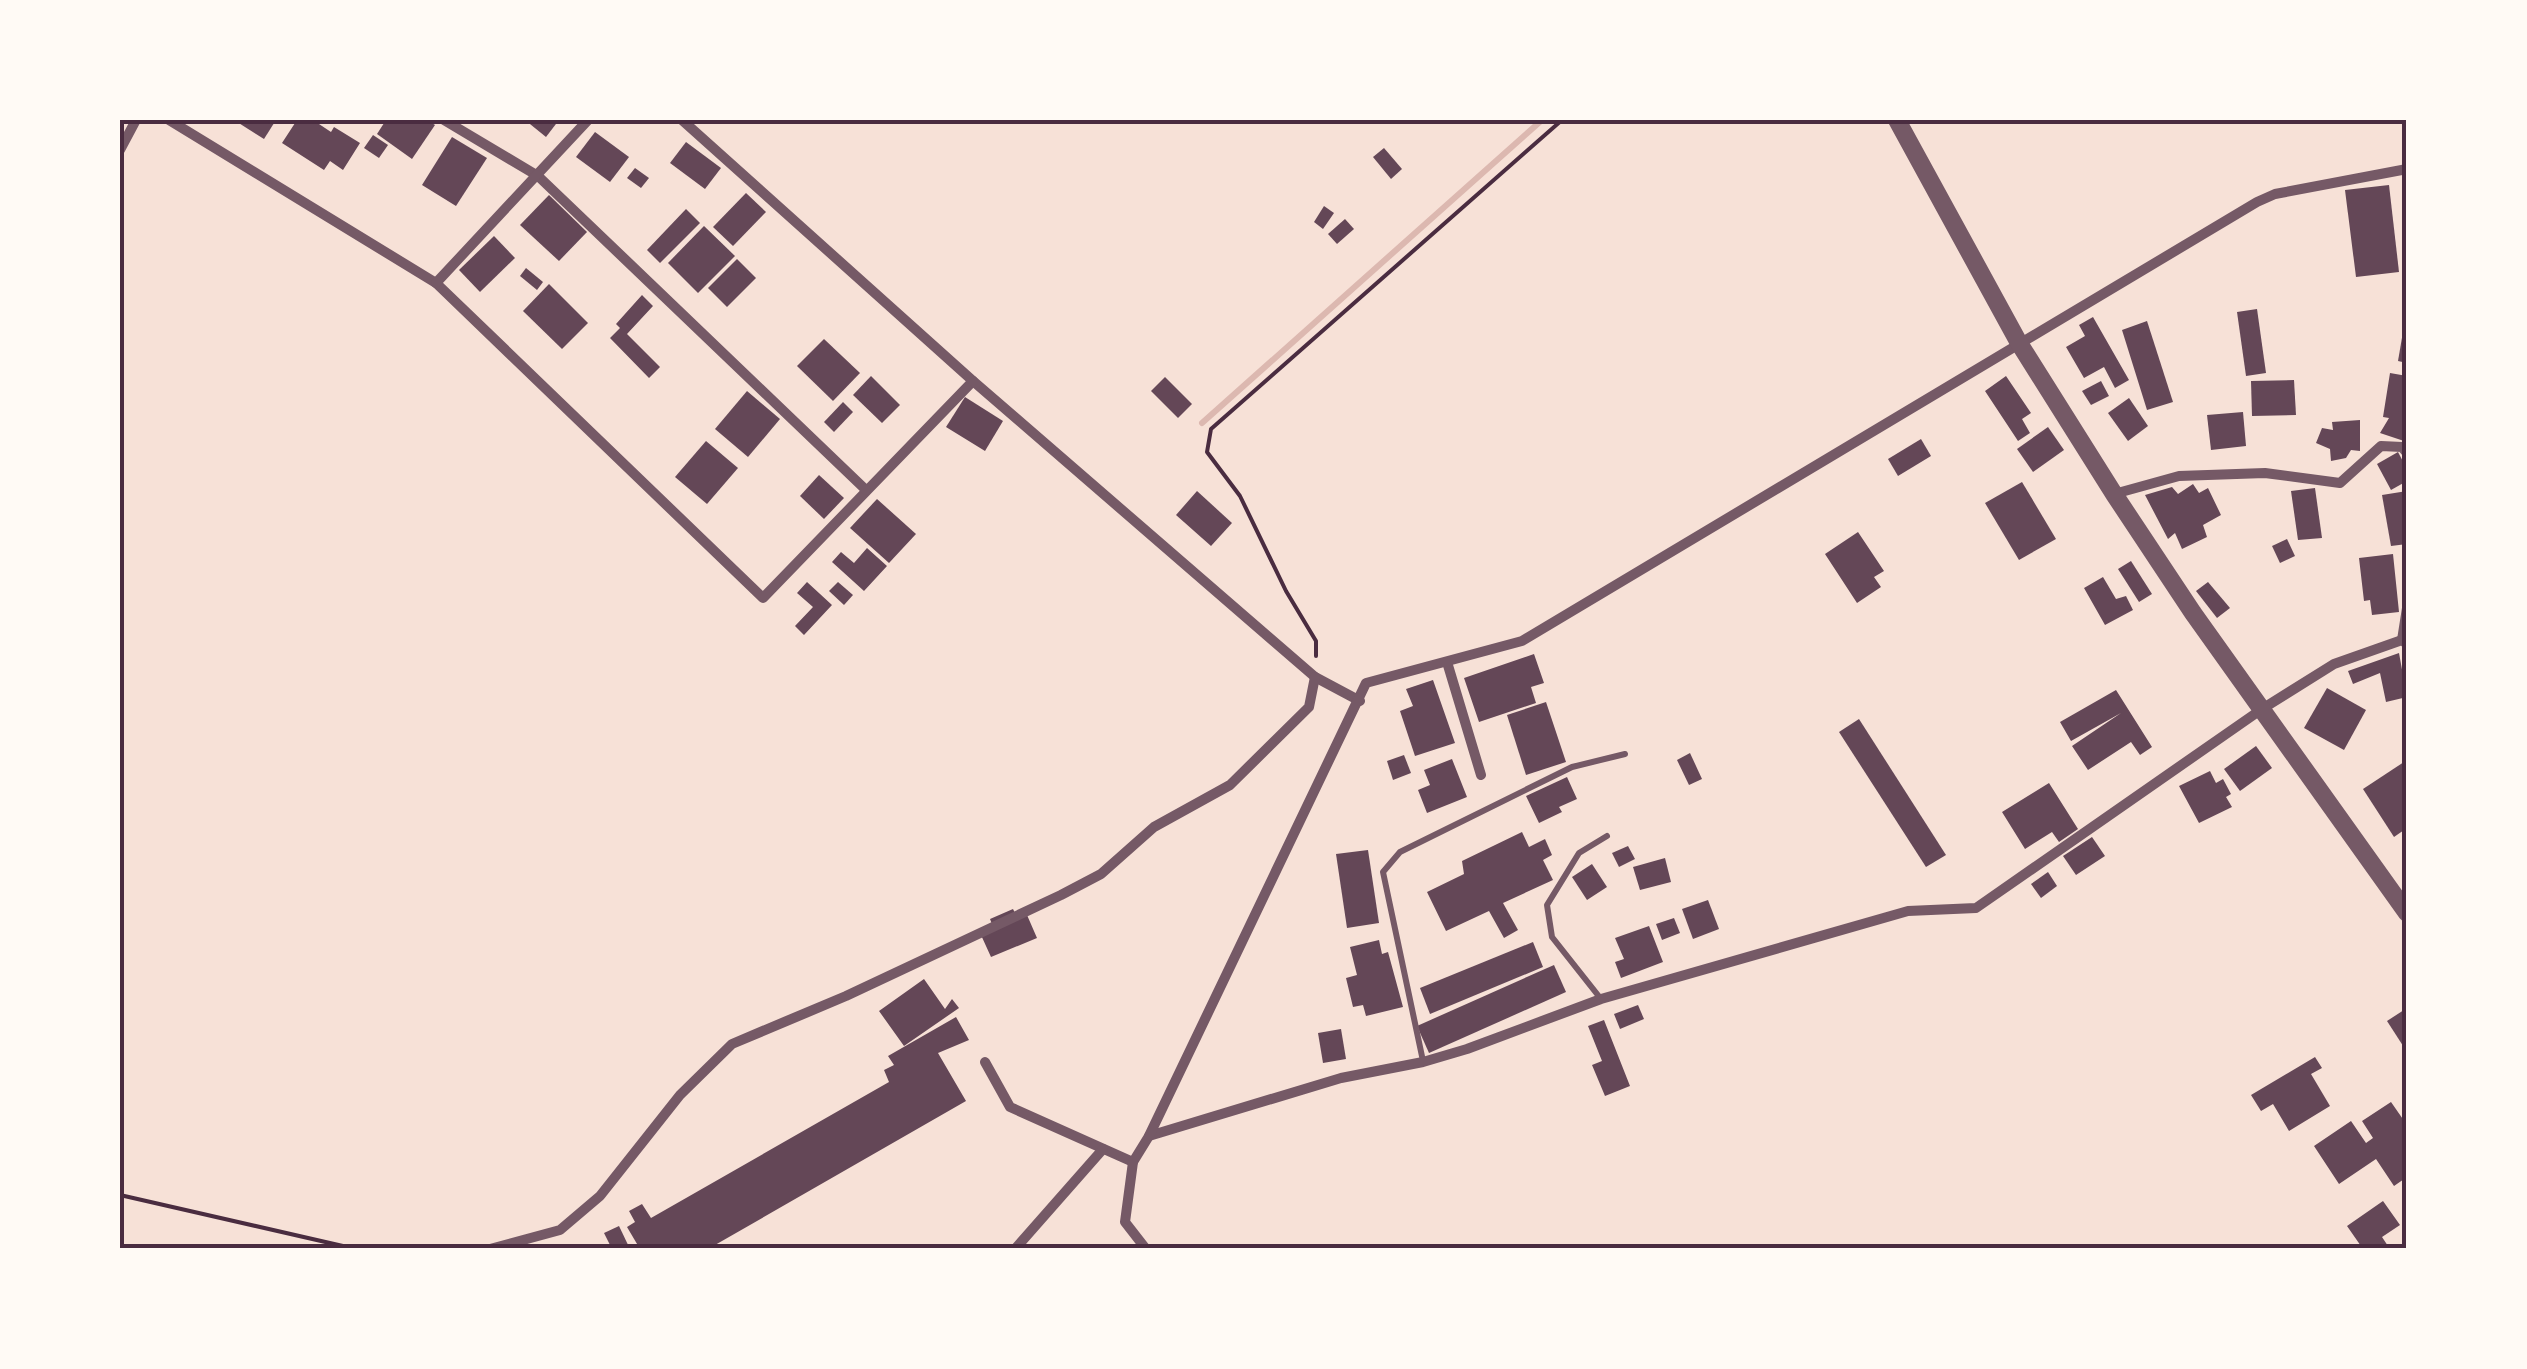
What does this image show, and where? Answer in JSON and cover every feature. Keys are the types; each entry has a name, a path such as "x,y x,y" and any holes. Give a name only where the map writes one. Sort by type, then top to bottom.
{"street":[{"path":"120,150 136,120"},
{"path":"169,120 436,283 763,598 973,382"},
{"path":"444,120 538,176 866,490"},
{"path":"436,283 588,120"},
{"path":"682,120 973,382 1314,677 1360,702"},
{"path":"1897,120 2020,343 2114,494 2193,614 2407,913"},
{"path":"1146,1249 1125,1222 1133,1162 1150,1136 1366,683 1522,641 2257,202 2276,194 2407,170"},
{"path":"2114,494 2179,476 2265,473 2340,483 2381,446 2402,447 2407,453"},
{"path":"1150,1136 1340,1078 1468,1050 1601,998 1908,911 1976,908 2262,709 2334,664 2404,642 2407,608"},
{"path":"1447,662 1481,775"},
{"path":"490,1249 560,1230 600,1196 680,1095 732,1044 1061,896 1101,874 1154,827 1230,785 1310,707 1314,677"},
{"path":"985,1062 1010,1107 1133,1162"},
{"path":"1015,1249 1102,1149"}],"lane":[{"path":"1423,1062 1382,872 1400,852 1572,766 1625,754"},
{"path":"1601,998 1552,938 1546,905 1579,853 1606,836"}],"path":[{"path":"1314,677 1316,642 1240,496 1207,452 1211,429 1562,120"},
{"path":"120,1195 356,1249"}],"building":[{"path":"234,120 276,120 264,139"},
{"path":"297,120 313,120 331,132 334,127 360,143 343,170 330,161 324,170 282,143"},
{"path":"386,120 427,120 435,125 412,159 377,134"},
{"path":"525,120 559,120 546,137"},
{"path":"595,132 629,157 610,182 576,157"},
{"path":"373,135 388,145 379,158 364,148"},
{"path":"452,137 487,158 456,206 422,185"},
{"path":"686,142 721,168 705,189 670,163"},
{"path":"1384,148 1402,169 1391,179 1373,157"},
{"path":"635,168 649,178 641,188 627,178"},
{"path":"2389,185 2399,272 2356,277 2345,190"},
{"path":"746,193 766,212 733,246 713,227"},
{"path":"549,195 587,232 559,261 520,225"},
{"path":"1324,206 1334,213 1323,229 1314,222"},
{"path":"686,209 700,223 660,263 647,250"},
{"path":"1345,219 1354,229 1337,244 1328,234"},
{"path":"704,226 735,256 698,293 668,263"},
{"path":"494,236 515,258 480,292 459,270"},
{"path":"737,259 756,278 727,307 708,288"},
{"path":"526,268 543,282 537,290 520,276"},
{"path":"549,284 588,323 562,349 523,311"},
{"path":"642,295 653,306 627,334 660,367 649,378 610,338 620,328 616,324"},
{"path":"2257,309 2266,373 2246,376 2237,312"},
{"path":"2093,317 2129,380 2115,388 2104,367 2084,378 2066,347 2085,336 2079,325"},
{"path":"2407,320 2407,363 2398,361"},
{"path":"2147,321 2173,402 2147,410 2122,330"},
{"path":"824,339 860,373 833,401 797,366"},
{"path":"2390,373 2407,376 2407,442 2380,433 2389,418 2383,417"},
{"path":"871,376 900,405 882,423 853,395"},
{"path":"2006,376 2031,413 2022,419 2030,433 2018,441 1985,391"},
{"path":"1165,377 1192,404 1178,418 1151,391"},
{"path":"2294,380 2296,415 2252,416 2251,381"},
{"path":"2101,381 2109,396 2091,405 2082,391"},
{"path":"747,391 780,419 748,457 715,429"},
{"path":"965,397 1003,421 985,451 946,427"},
{"path":"2129,398 2148,426 2128,441 2108,413"},
{"path":"843,402 853,412 834,432 824,422"},
{"path":"2243,412 2246,446 2211,450 2207,415"},
{"path":"2360,420 2360,451 2351,450 2346,458 2331,461 2330,449 2316,443 2322,428 2333,430 2332,422"},
{"path":"2048,427 2064,450 2033,472 2017,449"},
{"path":"1921,439 1931,456 1898,476 1888,459"},
{"path":"706,441 738,468 707,504 675,477"},
{"path":"2398,452 2407,469 2407,481 2391,490 2377,464"},
{"path":"819,475 844,498 824,519 800,496"},
{"path":"2022,482 2056,539 2019,560 1985,503"},
{"path":"2193,484 2199,493 2208,488 2221,515 2203,525 2207,537 2182,549 2175,533 2168,539 2145,495 2172,487 2178,494"},
{"path":"2315,488 2322,538 2298,540 2291,491"},
{"path":"1197,491 1232,523 1211,546 1176,515"},
{"path":"2407,491 2407,544 2391,546 2382,495"},
{"path":"877,499 916,534 889,563 850,528"},
{"path":"1858,532 1884,571 1874,577 1881,587 1857,603 1825,554"},
{"path":"2287,539 2295,556 2280,563 2272,546"},
{"path":"867,548 887,566 864,591 832,562 841,552 854,563"},
{"path":"2393,554 2399,612 2372,615 2370,600 2364,601 2359,558"},
{"path":"2131,561 2152,594 2139,602 2118,569"},
{"path":"2103,577 2116,599 2126,596 2133,610 2105,625 2084,588"},
{"path":"807,582 832,605 804,635 795,626 813,607 797,593"},
{"path":"838,582 853,595 844,605 829,591"},
{"path":"2208,582 2230,608 2217,618 2196,591"},
{"path":"2399,653 2407,697 2386,702 2380,673 2353,684 2348,671"},
{"path":"1534,654 1544,683 1531,687 1536,703 1479,722 1464,678"},
{"path":"1433,680 1455,743 1415,756 1400,711 1413,706 1406,689"},
{"path":"2327,688 2366,710 2344,750 2304,728"},
{"path":"2116,690 2152,747 2140,755 2131,742 2088,770 2072,746 2121,713 2071,741 2060,722"},
{"path":"1546,702 1566,762 1526,775 1507,715"},
{"path":"1859,719 1946,855 1926,867 1839,732"},
{"path":"2256,746 2272,768 2240,791 2224,769"},
{"path":"1690,753 1702,779 1689,785 1677,760"},
{"path":"1404,755 1411,773 1393,780 1387,761"},
{"path":"1452,759 1467,797 1427,813 1418,790 1430,785 1424,770"},
{"path":"2407,760 2407,828 2394,837 2363,789"},
{"path":"2210,771 2216,783 2223,779 2231,794 2226,797 2232,807 2199,823 2179,786"},
{"path":"1567,777 1577,799 1539,823 1526,796"},
{"path":"2049,783 2078,829 2059,842 2052,832 2025,849 2002,812"},
{"path":"1522,832 1529,847 1545,839 1552,855 1543,860 1553,880 1503,903 1518,930 1504,938 1489,911 1446,931 1427,892 1464,874 1462,861"},
{"path":"2092,837 2105,856 2076,875 2063,856"},
{"path":"1628,846 1635,859 1619,867 1612,853"},
{"path":"1368,850 1379,923 1347,928 1336,854"},
{"path":"1665,858 1671,882 1640,890 1633,867"},
{"path":"1592,864 1607,887 1587,900 1572,877"},
{"path":"2048,872 2057,886 2041,898 2031,884"},
{"path":"1708,900 1719,929 1693,939 1682,909"},
{"path":"1013,909 1018,919 1027,915 1037,938 991,957 981,935 994,929 990,919"},
{"path":"1674,918 1680,933 1662,940 1656,924"},
{"path":"1649,926 1663,962 1621,978 1615,962 1624,959 1615,938"},
{"path":"1379,940 1382,954 1388,952 1403,1007 1366,1016 1363,1005 1353,1007 1346,978 1357,975 1350,947"},
{"path":"1533,942 1543,967 1430,1014 1420,988"},
{"path":"1554,965 1566,992 1429,1053 1417,1026"},
{"path":"924,979 945,1009 952,999 959,1008 904,1046 879,1011"},
{"path":"1638,1005 1644,1019 1620,1029 1614,1014"},
{"path":"2407,1008 2407,1052 2387,1021"},
{"path":"956,1017 969,1040 938,1053 966,1101 708,1249 640,1249 627,1227 635,1222 629,1211 642,1204 651,1218 889,1082 884,1070 894,1065 888,1056"},
{"path":"1604,1020 1630,1086 1605,1096 1592,1065 1602,1061 1588,1026"},
{"path":"1341,1029 1346,1059 1323,1063 1318,1033"},
{"path":"2315,1057 2322,1068 2311,1074 2330,1106 2289,1131 2273,1104 2261,1111 2251,1095"},
{"path":"2391,1102 2407,1125 2407,1177 2394,1186 2376,1159 2339,1184 2314,1146 2351,1121 2366,1143 2373,1138 2362,1121"},
{"path":"2383,1201 2400,1225 2382,1237 2388,1246 2363,1249 2347,1226"},
{"path":"619,1226 630,1249 612,1249 604,1233"}],"waterway":[{"path":"1202,423 1542,120"}]}
